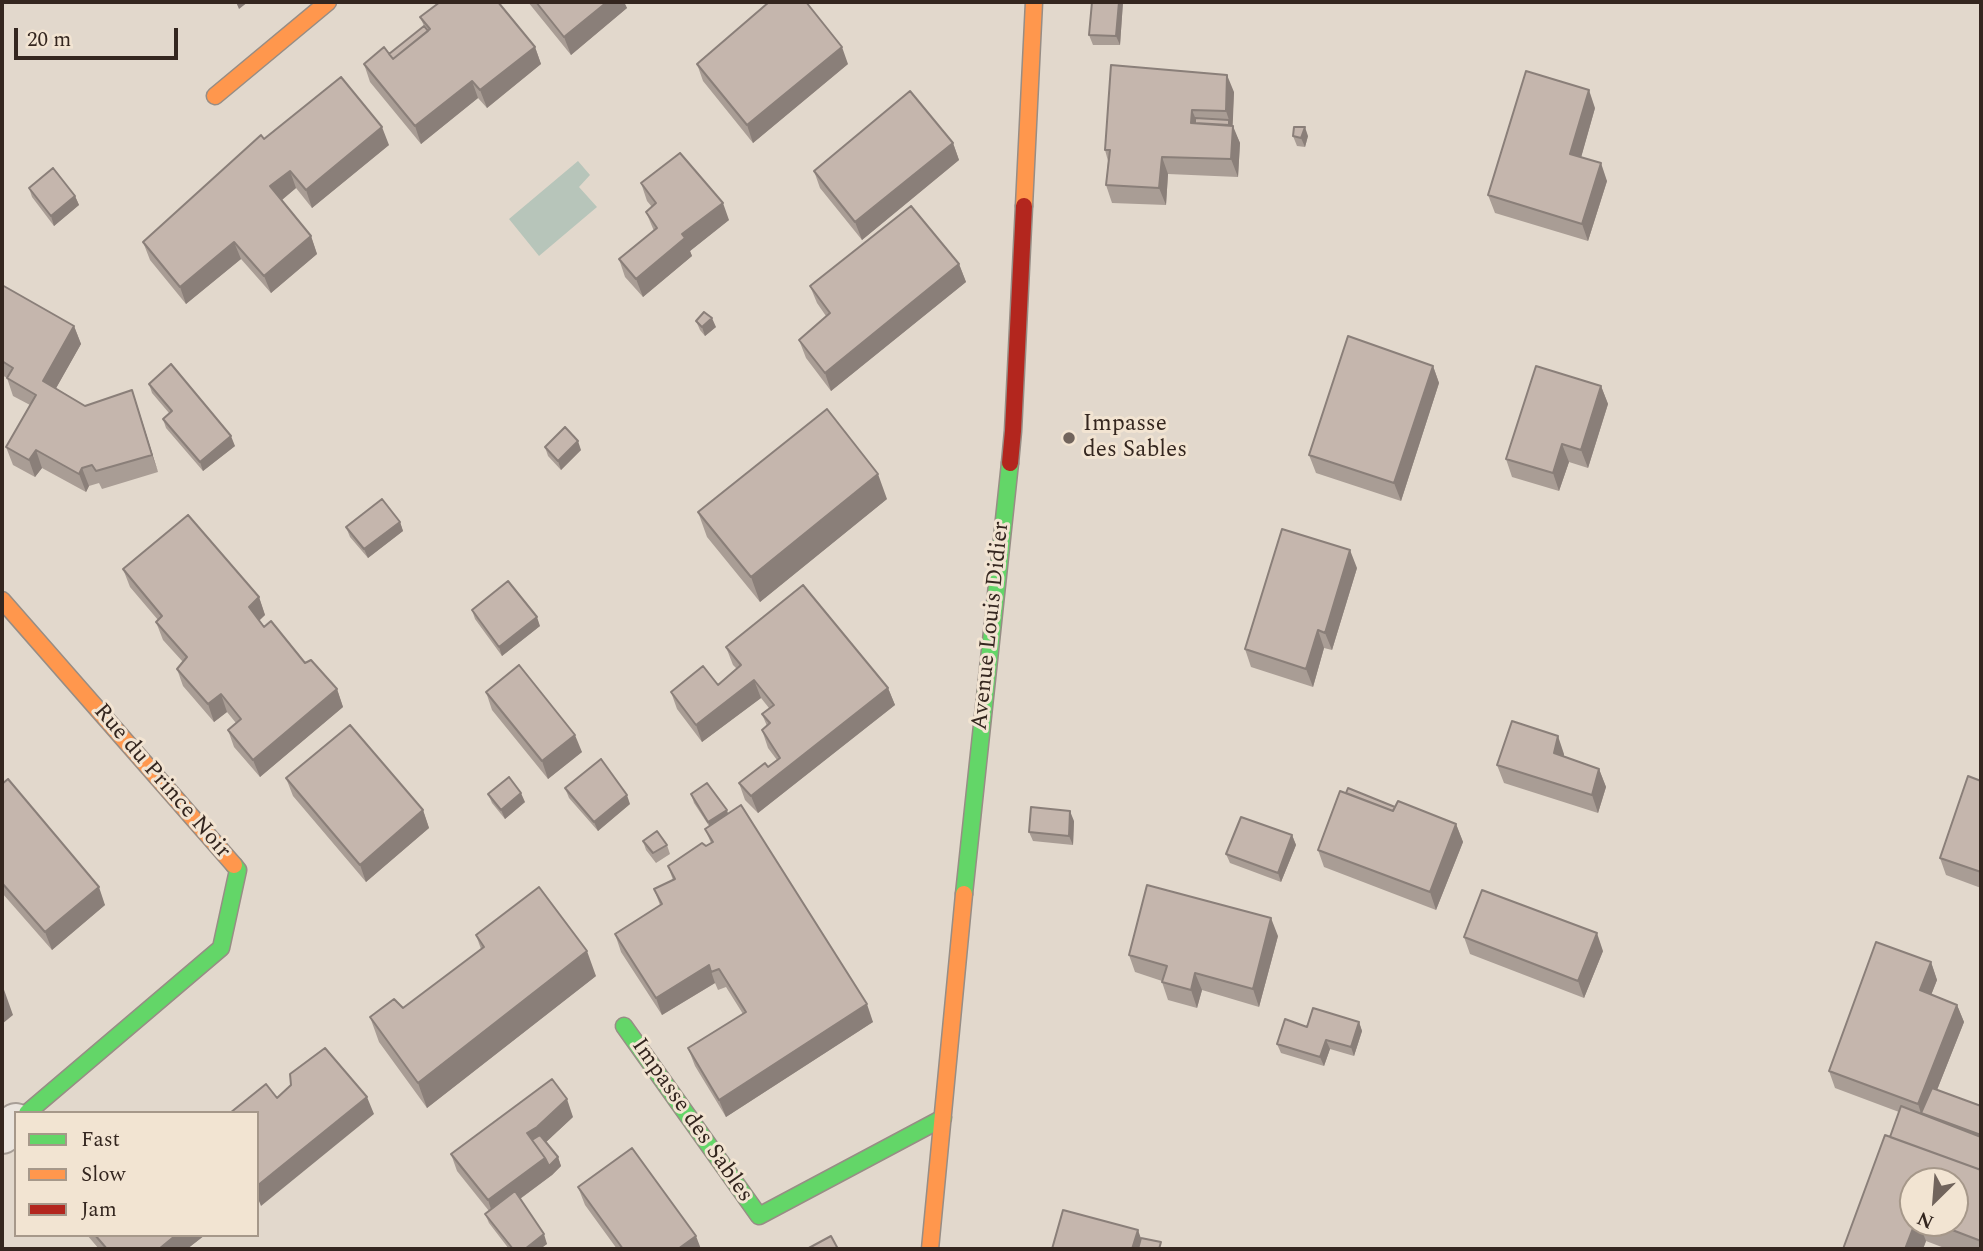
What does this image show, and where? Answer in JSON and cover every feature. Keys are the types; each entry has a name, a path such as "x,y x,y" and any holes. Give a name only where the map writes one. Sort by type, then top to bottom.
{"street":[{"path":"215,96 328,2"},
{"name":"Avenue Louis Didier","path":"930,1249 1013,431 1034,2"},
{"name":"Rue du Prince Noir","path":"2,600 238,870 221,948 29,1111"},
{"name":"Impasse des Sables","path":"624,1026 759,1216 943,1118"}],"shaded area":[{"path":"578,161 590,175 579,187 597,207 539,256 509,219"}],"building":[{"path":"440,2 498,2 535,47 480,90 472,81 415,126 364,64 384,47 393,59 430,29 420,17"},
{"path":"536,2 607,2 564,37"},
{"path":"769,2 806,2 842,47 747,125 697,64"},
{"path":"1092,2 1119,2 1116,36 1089,35"},
{"path":"424,26 428,31 393,59 389,54"},
{"path":"1111,65 1227,75 1226,111 1192,110 1191,123 1233,126 1231,159 1162,157 1159,188 1106,185 1110,150 1105,150"},
{"path":"1526,71 1589,90 1570,154 1601,163 1582,224 1488,195"},
{"path":"341,77 382,127 306,190 290,171 270,186 311,236 264,276 234,242 180,287 143,242 261,135 264,139"},
{"path":"910,91 953,143 855,222 814,171"},
{"path":"1195,118 1229,120 1229,125 1195,123"},
{"path":"1294,127 1305,127 1301,138 1293,136"},
{"path":"680,153 723,203 682,234 685,238 636,279 619,259 657,228 646,212 656,203 641,183"},
{"path":"53,168 75,196 51,216 29,188"},
{"path":"911,206 959,264 825,373 799,340 830,313 810,286"},
{"path":"2,285 74,326 43,381 85,406 132,390 152,455 96,471 92,465 82,468 79,474 36,450 29,460 6,447 36,395 7,378 13,368 2,361"},
{"path":"704,312 712,318 702,327 696,321"},
{"path":"1348,336 1433,366 1394,483 1309,455"},
{"path":"171,364 231,436 200,462 163,419 172,411 149,384"},
{"path":"1536,366 1601,386 1581,450 1562,444 1553,473 1506,459"},
{"path":"827,409 878,474 751,577 698,512"},
{"path":"565,427 578,441 558,461 545,447"},
{"path":"382,499 400,522 364,549 346,527"},
{"path":"188,515 259,597 249,607 264,627 271,621 305,663 311,660 337,689 253,760 228,730 241,719 221,694 208,704 177,669 187,657 156,622 162,616 123,569"},
{"path":"1282,529 1350,550 1325,633 1318,630 1306,669 1245,649"},
{"path":"508,581 537,617 499,647 472,610"},
{"path":"803,585 888,688 751,796 739,783 765,763 768,767 780,758 762,730 770,723 762,714 774,705 754,680 696,725 671,692 703,666 718,685 741,665 726,647"},
{"path":"519,665 575,735 542,761 486,692"},
{"path":"1512,721 1558,736 1554,753 1599,769 1592,795 1497,765"},
{"path":"350,725 423,810 360,865 286,778"},
{"path":"601,759 627,795 594,822 565,788"},
{"path":"1968,776 1981,781 1981,872 1940,858"},
{"path":"509,777 521,793 501,810 488,794"},
{"path":"8,779 99,887 45,932 2,883 2,784"},
{"path":"707,783 727,810 708,822 691,794"},
{"path":"1348,788 1395,807 1393,811 1346,793"},
{"path":"1340,791 1393,811 1398,801 1456,824 1430,892 1318,850"},
{"path":"741,805 867,1004 719,1100 688,1048 746,1012 719,969 711,972 709,965 656,998 615,934 662,904 654,889 675,879 668,866 702,843 706,846 713,842 705,829"},
{"path":"1031,807 1070,811 1069,836 1029,832"},
{"path":"1241,817 1292,835 1278,873 1226,854"},
{"path":"657,831 667,845 653,853 643,841"},
{"path":"1147,885 1271,918 1253,989 1195,973 1191,990 1162,982 1167,966 1129,955"},
{"path":"539,887 587,951 418,1083 370,1017 394,999 403,1008 484,947 476,935"},
{"path":"1482,890 1597,933 1578,981 1464,937"},
{"path":"1876,942 1931,962 1920,990 1957,1005 1918,1104 1829,1071"},
{"path":"1313,1008 1359,1022 1351,1047 1326,1040 1320,1057 1277,1044 1285,1019 1307,1027"},
{"path":"325,1048 367,1097 259,1184 259,1111 232,1111 266,1084 277,1098 291,1085 290,1074"},
{"path":"552,1079 567,1099 527,1133 545,1158 488,1200 451,1154"},
{"path":"1932,1088 1981,1106 1981,1135 1921,1113"},
{"path":"1901,1106 1981,1137 1981,1170 1890,1137"},
{"path":"540,1135 558,1157 549,1166 532,1140"},
{"path":"1885,1135 1981,1170 1981,1241 1969,1236 1969,1167 1899,1167 1899,1237 1910,1237 1905,1249 1843,1249"},
{"path":"632,1148 696,1236 678,1249 623,1249 578,1187"},
{"path":"515,1191 544,1234 525,1249 513,1249 485,1214"},
{"path":"1063,1210 1138,1230 1132,1249 1052,1249"},
{"path":"831,1236 838,1249 807,1249"},
{"path":"97,1237 174,1237 159,1249 107,1249"},
{"path":"1141,1238 1161,1242 1159,1249 1138,1249"}],"traffic: fast":[{"path":"964,894 1010,463"},
{"path":"29,1111 221,948 238,870 234,865"},
{"path":"624,1026 759,1216 943,1118"}],"traffic: slow":[{"path":"215,96 328,2"},
{"path":"1024,206 1034,2"},
{"path":"2,600 234,865"},
{"path":"930,1249 964,894"}],"traffic: jam":[{"path":"1010,463 1024,206"}],"place":[{"name":"Impasse des Sables","path":"1069,438"}]}
